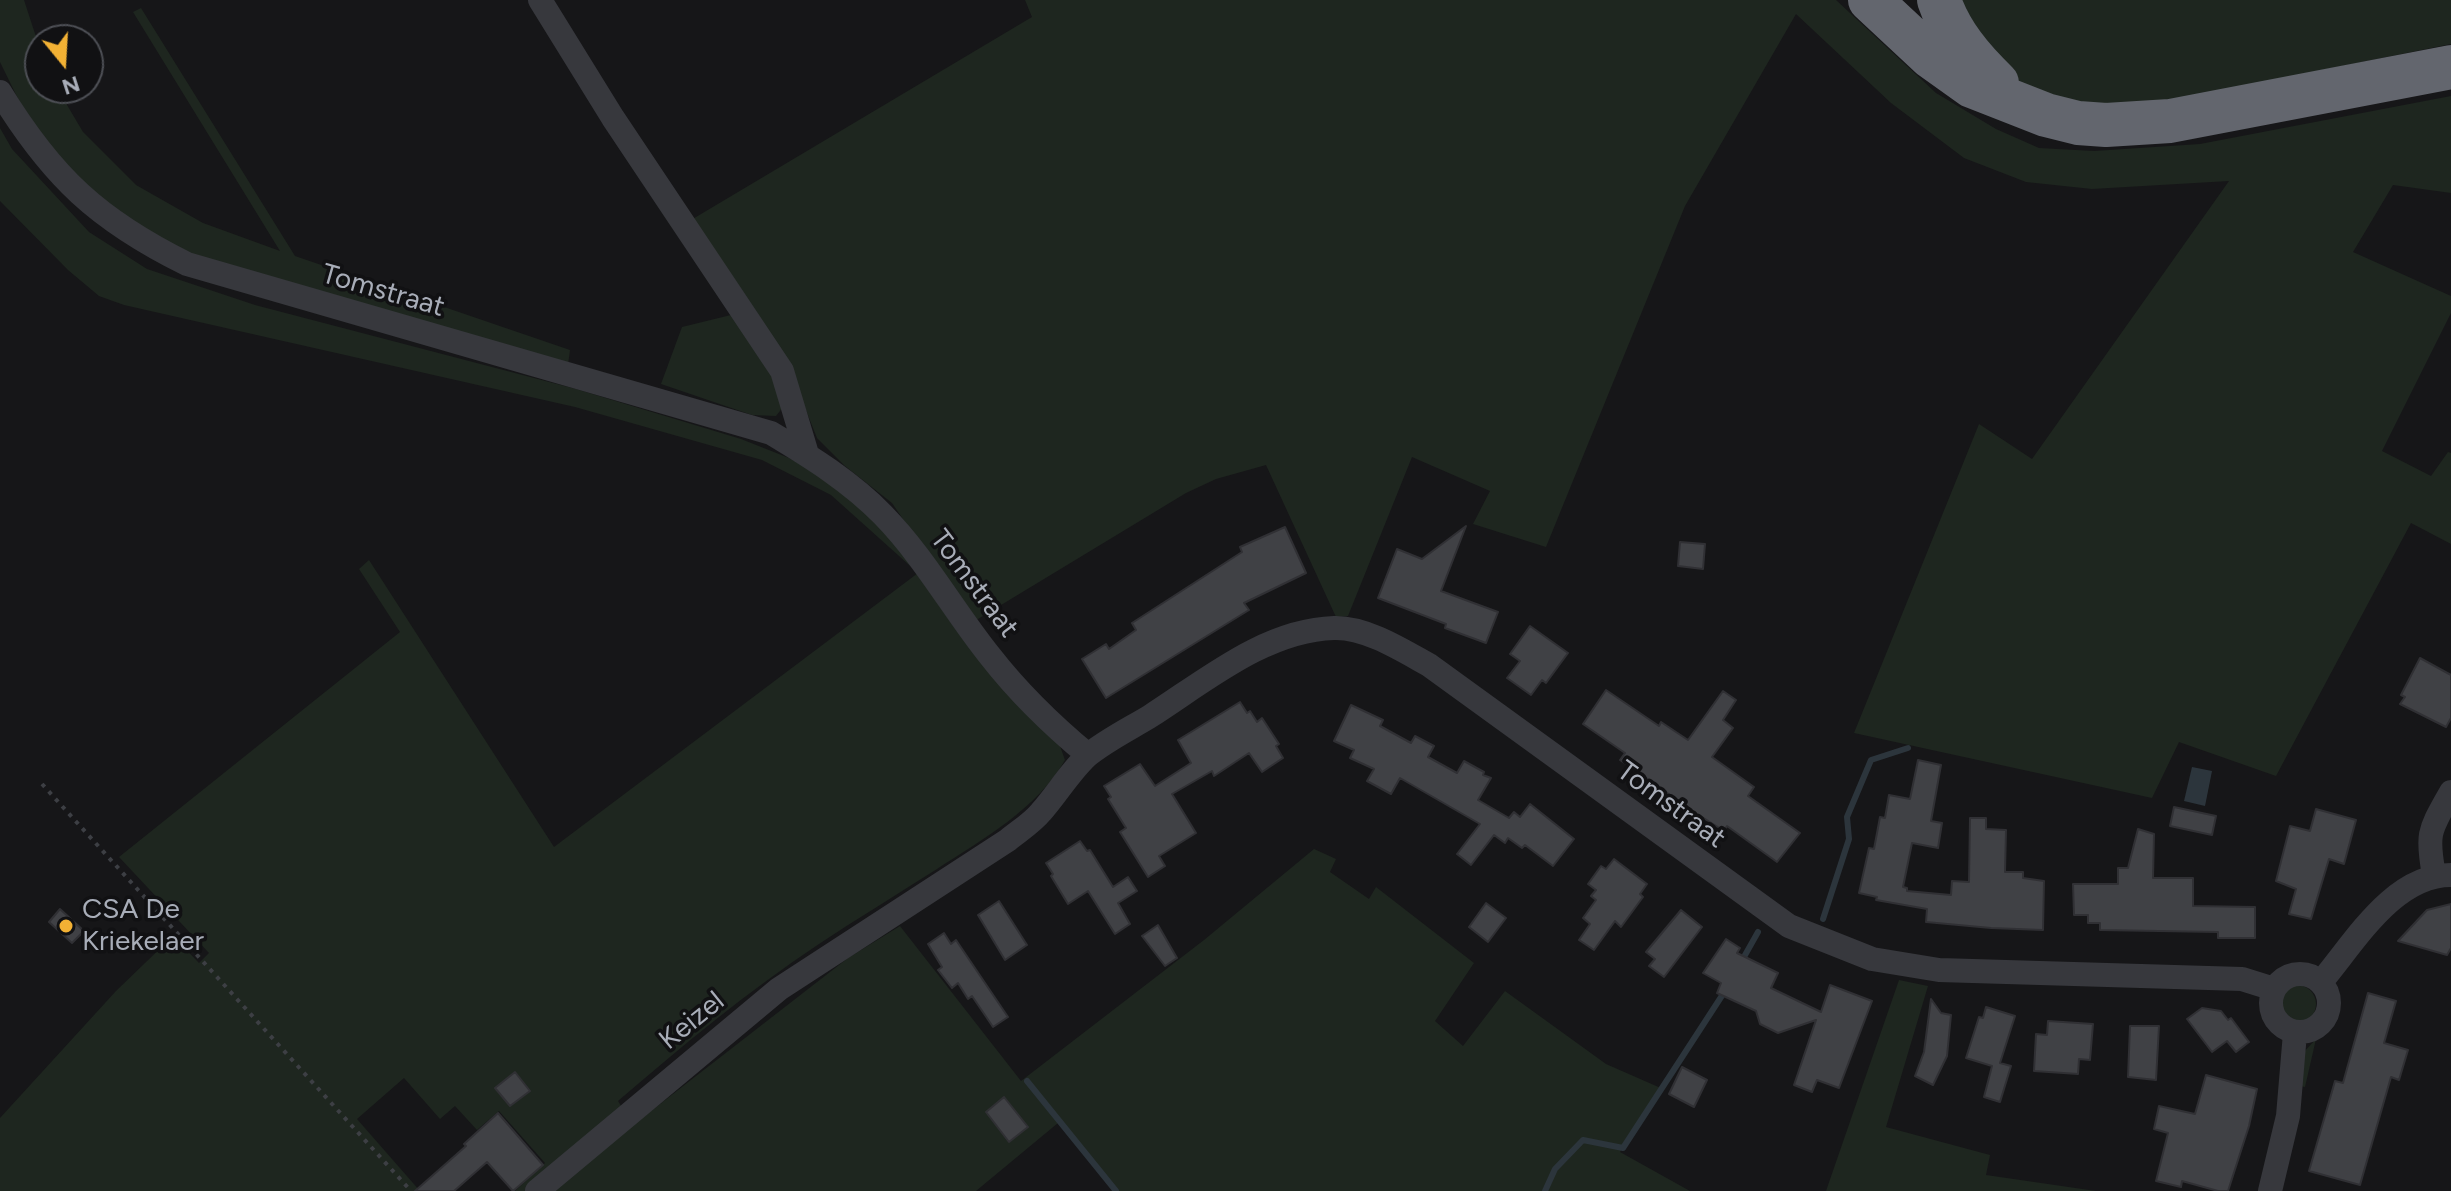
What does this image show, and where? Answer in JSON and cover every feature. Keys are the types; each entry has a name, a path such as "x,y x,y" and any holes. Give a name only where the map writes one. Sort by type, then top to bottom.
{"highway":[{"path":"1870,0 1956,75 1987,93 2078,123 2106,125 2170,121 2451,67"},
{"path":"1939,0 1951,28 1968,53 2022,106"}],"street":[{"path":"540,0 613,118 782,371 807,454"},
{"name":"Tomstraat","path":"0,92 26,134 59,175 104,216 149,245 187,264 771,433 807,454 859,492 885,517 930,572 990,656 1026,697 1088,755"},
{"name":"Tomstraat","path":"898,912 1008,840 1039,815 1088,755 1245,656 1276,641 1306,632 1336,628 1395,646 1429,665 1789,926 1832,945 1872,959 1939,970 2242,979 2274,989"},
{"path":"2321,982 2383,906 2415,884 2443,875 2429,841 2433,825 2451,792"},
{"name":"Keizel","path":"537,1191 779,989 898,912"},
{"path":"2296,974 2312,976 2321,982 2330,999 2328,1013 2321,1024 2295,1033 2275,1019 2271,1004 2274,989 2280,982 2296,974"},
{"path":"2270,1191 2288,1116 2295,1033"}],"path":[{"path":"42,784 411,1191"}],"shaded area":[{"path":"0,0 24,0 32,24 24,24 24,104 66,104 83,132 136,185 203,223 280,251 133,12 141,8 295,256 570,350 568,365 198,260 107,205 72,172 28,119 0,62"},
{"path":"1025,0 1836,0 1936,93 1996,129 2039,148 2094,151 2200,144 2451,96 2451,193 2393,185 2353,252 2451,296 2451,313 2382,451 2431,476 2448,452 2451,453 2451,544 2411,523 2276,776 2179,742 2152,798 1854,733 1979,424 2032,459 2229,181 2092,189 2026,182 1964,158 1891,103 1796,14 1685,206 1546,547 1473,524 1490,491 1412,457 1348,616 1336,617 1266,465 1216,479 1186,493 973,622 892,503 845,466 817,438 790,370 691,220 1032,17"},
{"path":"1954,0 2451,0 2451,44 2170,101 2101,107 2033,90 2003,72"},
{"path":"0,128 12,149 89,232 147,269 255,305 576,389 741,439 789,458 827,479 863,506 914,569 831,495 762,460 575,407 124,305 99,296 68,270 0,201"},
{"path":"735,314 771,367 783,407 776,416 752,415 661,384 682,327"},
{"path":"369,560 554,847 917,574 957,631 1011,696 1060,746 1065,760 1040,793 1008,822 793,962 642,1080 618,1101 633,1125 848,958 900,926 1021,1081 1204,940 1314,849 1336,859 1330,872 1369,899 1376,887 1474,963 1435,1021 1463,1046 1505,991 1606,1064 1663,1089 1620,1152 1690,1191 1113,1191 1058,1123 976,1191 515,1191 545,1163 499,1111 477,1130 455,1106 440,1119 404,1078 357,1119 420,1191 0,1191 0,1118 116,991 173,936 199,963 209,953 119,857 400,632 359,569"},
{"path":"2192,767 2212,771 2205,806 2184,801"},
{"path":"1899,980 1928,986 1886,1127 1990,1155 1986,1175 2096,1191 1826,1191"},
{"path":"2297,985 2310,991 2316,1004 2310,1017 2297,1023 2284,1017 2278,1004 2284,991"},
{"path":"2316,1039 2305,1087 2300,1086 2302,1054"}],"building":[{"path":"1466,526 1441,591 1498,612 1486,643 1378,598 1397,549 1422,559"},
{"path":"1285,527 1306,573 1244,603 1249,610 1106,698 1082,659 1106,644 1109,649 1136,630 1132,623 1242,552 1240,547"},
{"path":"1680,542 1705,544 1703,569 1678,566"},
{"path":"1530,626 1568,653 1546,683 1542,680 1531,695 1507,678 1520,661 1510,654"},
{"path":"2420,658 2451,675 2451,718 2446,727 2400,704 2405,697 2401,695"},
{"path":"1606,690 1659,726 1661,722 1688,740 1723,691 1736,700 1723,720 1733,728 1712,757 1754,787 1748,796 1800,833 1777,862 1727,826 1724,831 1694,812 1620,760 1625,753 1583,724"},
{"path":"1240,702 1257,722 1262,718 1279,744 1276,746 1283,758 1262,772 1249,753 1214,776 1212,771 1172,794 1196,833 1159,856 1165,866 1148,877 1120,832 1126,828 1108,799 1111,797 1104,786 1140,764 1155,786 1191,763 1178,740"},
{"path":"1351,705 1383,720 1380,726 1411,743 1415,736 1434,746 1428,757 1457,773 1464,761 1484,772 1483,775 1491,778 1478,800 1509,818 1514,812 1520,817 1530,804 1574,839 1553,866 1525,845 1522,848 1508,838 1505,843 1494,835 1471,865 1457,854 1480,824 1400,778 1391,794 1367,781 1374,769 1350,758 1354,750 1334,741"},
{"path":"1918,760 1941,765 1931,821 1942,823 1938,848 1912,843 1903,887 1907,891 1951,895 1952,881 1969,882 1970,818 1986,818 1986,829 2006,830 2005,872 2023,872 2023,878 2044,881 2043,930 1926,922 1927,909 1876,900 1877,897 1859,893 1869,848 1874,849 1880,817 1885,818 1889,795 1910,799"},
{"path":"2174,807 2216,816 2212,835 2170,826"},
{"path":"2316,809 2356,820 2344,864 2329,859 2311,919 2289,914 2296,889 2276,881 2290,826 2310,831"},
{"path":"2138,829 2154,834 2153,878 2193,878 2193,906 2255,907 2255,938 2218,938 2218,932 2100,930 2100,923 2088,923 2088,915 2074,915 2073,884 2118,884 2118,868 2128,868"},
{"path":"1080,841 1087,851 1090,850 1113,887 1128,877 1137,891 1118,903 1130,924 1115,934 1088,891 1068,904 1046,863"},
{"path":"1614,859 1647,884 1640,894 1643,897 1621,927 1615,921 1594,950 1579,940 1590,924 1583,918 1596,900 1591,896 1596,890 1588,884 1601,866 1606,869"},
{"path":"999,901 1027,945 1005,960 978,915"},
{"path":"1486,903 1506,918 1488,942 1469,927"},
{"path":"2451,904 2451,948 2447,955 2398,941 2427,910"},
{"name":"CSA De Kriekelaer","path":"60,909 84,931 72,943 49,922"},
{"path":"1681,910 1702,927 1664,977 1649,966 1655,959 1646,952"},
{"path":"1158,925 1177,958 1165,966 1142,936"},
{"path":"944,933 951,944 956,940 1008,1017 993,1027 972,996 968,999 958,983 952,988 938,970 942,967 928,944"},
{"path":"1726,939 1740,948 1737,953 1778,973 1771,988 1821,1012 1830,985 1872,1001 1839,1088 1817,1080 1812,1092 1794,1085 1816,1020 1778,1033 1760,1024 1756,1011 1717,993 1721,983 1703,973"},
{"path":"2368,993 2396,1001 2384,1043 2408,1050 2399,1080 2391,1077 2360,1185 2309,1171 2335,1081 2343,1083"},
{"path":"1931,999 1941,1013 1951,1015 1947,1056 1933,1085 1915,1076 1924,1052"},
{"path":"1986,1007 2015,1016 2000,1063 2011,1066 2000,1102 1984,1097 1992,1066 1966,1058 1979,1017 1983,1018"},
{"path":"2202,1008 2221,1011 2228,1020 2231,1018 2249,1042 2236,1052 2227,1041 2212,1052 2187,1019"},
{"path":"2048,1021 2093,1024 2090,1060 2079,1059 2078,1074 2034,1071 2036,1034 2047,1035"},
{"path":"2130,1026 2159,1026 2156,1080 2128,1077"},
{"path":"1682,1067 1707,1080 1694,1107 1669,1094"},
{"path":"515,1072 530,1091 510,1106 495,1088"},
{"path":"2206,1075 2257,1089 2249,1126 2228,1191 2182,1181 2181,1187 2156,1181 2168,1133 2154,1129 2159,1106 2195,1114"},
{"path":"1004,1097 1028,1127 1009,1142 986,1112"},
{"path":"498,1113 543,1165 513,1191 487,1162 454,1191 415,1191 466,1146 464,1144"}],"waterway":[{"path":"1823,919 1849,839 1847,817 1871,760 1908,748"},
{"path":"1740,964 1758,932"},
{"path":"1545,1191 1555,1169 1583,1140 1623,1148 1725,991"},
{"path":"1027,1081 1116,1191"}],"place":[{"name":"CSA De Kriekelaer","path":"66,926"}]}
